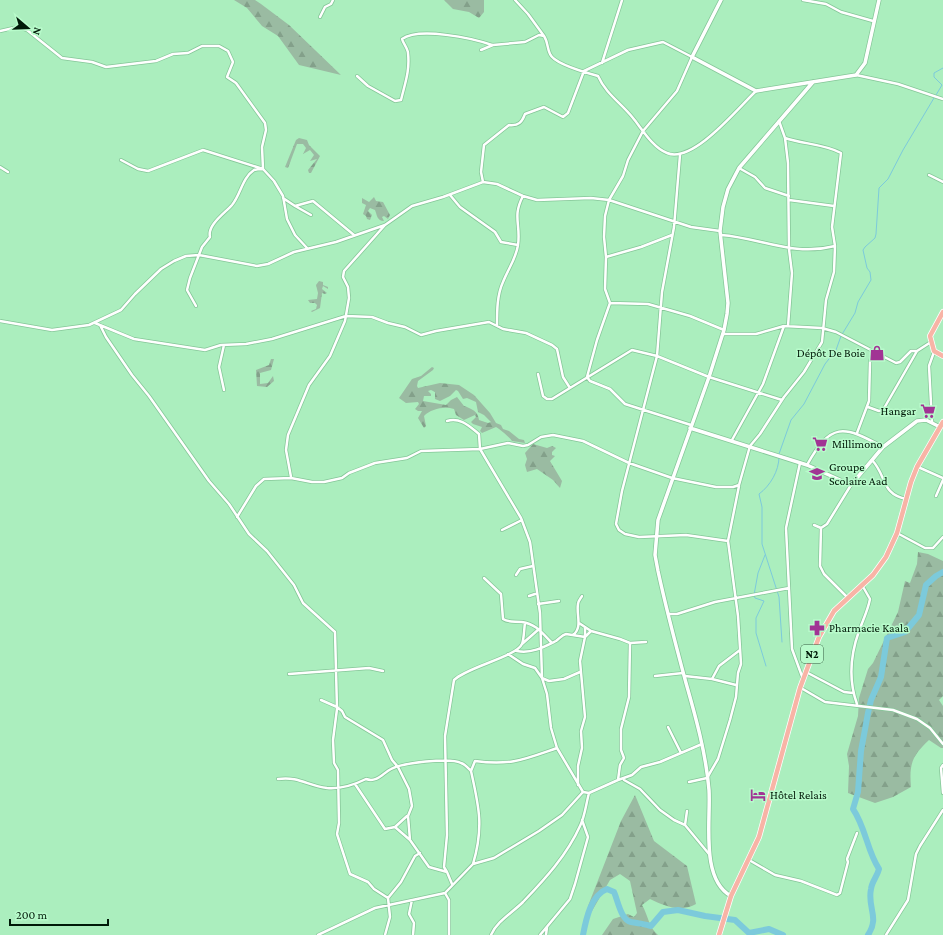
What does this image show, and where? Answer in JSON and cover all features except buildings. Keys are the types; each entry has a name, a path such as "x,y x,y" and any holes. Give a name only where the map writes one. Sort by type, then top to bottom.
{"highway":[{"path":"943,312 932,330 931,342 934,351 943,356"},
{"name":"N2","path":"719,935 725,911 731,896 759,837 805,672 827,621 834,610 862,585 880,566 897,533 906,499 917,467 943,422"}],"street":[{"path":"320,17 325,7 331,4 333,0"},
{"path":"515,0 528,14 548,42 550,55 556,60 584,72 598,76 603,88 627,111 643,131 665,153 680,155 696,148 756,91 856,75 898,84 943,99"},
{"path":"587,377 597,340 610,303 604,282 606,257 604,236 605,216 609,200 623,176 628,160 643,131 677,91 692,57 721,0"},
{"path":"803,0 826,2 841,12 873,21"},
{"path":"856,75 865,63 873,21 879,0"},
{"path":"602,62 621,1"},
{"path":"0,31 18,27 27,30 62,58 92,62 106,67 156,61 172,54 188,53 202,46 220,46 228,51 233,62 226,77 236,83 265,123 266,130 262,148 263,169"},
{"path":"357,76 368,86 395,102 401,100 410,69 407,61 408,52 402,39 405,36 420,33 476,39 493,45"},
{"path":"481,50 493,45 525,42 539,36 544,36"},
{"path":"483,182 481,172 484,145 509,126 516,126 522,122 525,114 544,107 564,117 568,113 584,72 628,50 663,42 756,91"},
{"path":"731,896 722,890 714,872 709,854 707,778 702,744 668,614 655,555 656,535 658,520 672,478 724,332 728,303 721,233 723,207 728,189 739,168 813,82"},
{"path":"732,440 759,393 786,326 792,273 789,249 789,198 785,138 779,121"},
{"path":"689,782 707,778 718,759 736,697 736,685 741,664 736,599 728,541 739,485 750,446 820,348 826,300 834,272 835,246 832,227 834,206 837,196 838,165 842,157 841,153 835,150 799,143 785,138"},
{"path":"121,160 138,169 148,171 203,150 263,169 274,181 283,198 287,219 295,235 308,248"},
{"path":"680,155 674,221 660,308 657,356 629,463 616,524 625,534 639,537 656,535 686,535 728,541"},
{"path":"0,167 8,172"},
{"path":"739,168 755,177 765,188 789,198 834,206"},
{"path":"196,306 187,290 202,247 210,237 209,232 211,227 234,203 244,181 254,171 263,169"},
{"path":"929,175 943,182"},
{"path":"291,478 286,450 288,435 309,385 330,356 342,329 346,316 349,294 343,277 344,271 385,225 412,206 442,198 483,182 497,184 523,196 537,200 591,198 609,200 691,227 738,236 789,249 808,251 835,246"},
{"path":"450,195 460,207 495,232 501,242 518,244"},
{"path":"497,325 500,292 512,265 518,244 516,216 518,206 523,196"},
{"path":"283,198 311,215"},
{"path":"295,206 313,201 355,235"},
{"path":"0,321 52,330 95,323 121,310 161,269 186,256 199,255 258,266 268,264 294,252 385,225"},
{"path":"606,257 641,247 672,235"},
{"path":"610,303 648,304 690,316 724,332 756,334 786,326 822,328 836,332 896,363 900,362 911,351 917,351"},
{"path":"95,323 134,339 149,343 180,345 205,350 224,345 246,344 272,340 346,316 372,317 405,327 421,335 488,322 502,328 526,333 552,344 557,349 562,377 570,388"},
{"path":"100,325 106,337 132,375 152,399 209,481 229,504 248,534 267,551 292,583 304,603 336,632 337,707 333,740 334,763 338,770 339,823 337,834 350,874 368,882 374,889 388,898"},
{"path":"868,407 879,411 883,410 917,351 931,342"},
{"path":"224,345 219,366 224,390"},
{"path":"538,374 543,396 547,399 552,399 632,350 657,356 709,377 782,400"},
{"path":"857,433 868,407 870,392 870,362 873,351"},
{"path":"932,422 929,366 934,351"},
{"path":"587,377 590,380 610,389 625,404 807,465 851,485"},
{"path":"447,421 457,420 468,425 479,434 480,449 522,520 530,542 538,604 542,678 547,694 551,728 558,748 583,792 589,793 618,780 624,779 641,767 660,762 702,744"},
{"path":"821,528 827,524 851,485 883,447 920,420 932,422 940,427"},
{"path":"807,465 820,444 830,435 843,430 857,433 883,447"},
{"path":"237,517 261,480 296,478 319,482 340,479 349,473 375,463 407,458 421,451 480,449 508,444 528,445 540,437 553,435 582,441 629,463 672,478 716,487 733,487 739,485"},
{"path":"871,460 878,466 886,487 892,494 906,499"},
{"path":"798,462 786,528 792,649 803,679"},
{"path":"917,467 943,479 936,496"},
{"path":"290,474 296,478"},
{"path":"502,530 522,520"},
{"path":"814,525 821,528"},
{"path":"821,528 820,566 824,574 848,598"},
{"path":"897,533 925,548 933,548 943,537"},
{"path":"516,575 520,569 533,566"},
{"path":"484,578 502,594 503,619 507,622 525,623 540,628 551,642"},
{"path":"857,704 853,693 851,664 853,649 870,599 862,585"},
{"path":"668,614 677,614 715,602 789,588"},
{"path":"529,596 536,594"},
{"path":"573,635 577,632 579,623 578,604 582,596"},
{"path":"538,604 559,601"},
{"path":"522,644 525,623"},
{"path":"579,623 591,631 630,643 646,642"},
{"path":"578,785 578,766 582,748 581,731 585,717 585,703 580,672 580,661 585,637 585,627"},
{"path":"517,651 522,644 540,628"},
{"path":"585,637 591,631"},
{"path":"452,884 444,866 447,835 444,762 445,736 454,680 473,669 508,654 517,651 523,652 540,649 563,634 585,637"},
{"path":"618,780 620,765 624,758 621,750 621,729 629,697 630,643"},
{"path":"712,679 719,666 740,650"},
{"path":"508,654 523,664 535,668 542,678 549,681 568,678 580,672"},
{"path":"289,674 369,668 383,671"},
{"path":"805,672 844,692 853,693"},
{"path":"655,676 684,675 712,679 736,685"},
{"path":"800,688 825,702 857,704 893,710 917,719 930,728 943,744"},
{"path":"321,700 337,707 342,711 345,717 383,740 392,760 398,767 409,789 412,806 408,816 410,840"},
{"path":"668,727 681,753"},
{"path":"473,864 478,847 480,824 471,771 475,761 493,764 515,762 558,748"},
{"path":"390,769 392,760"},
{"path":"278,779 296,778 327,788 338,787 355,784 366,779 370,780 382,776 390,769 421,761 460,762 471,771"},
{"path":"943,765 941,768 943,793"},
{"path":"624,779 640,789 660,810 674,820 685,825 709,854"},
{"path":"355,784 386,829 395,827 408,816"},
{"path":"318,935 349,919 388,904 445,893 452,884 473,864 494,858 539,831 562,815 583,792"},
{"path":"491,935 495,927 518,907 550,873 565,852 582,820 589,793"},
{"path":"685,825 687,811"},
{"path":"886,935 908,900 916,854 943,811"},
{"path":"540,935 570,899 576,884 588,837 587,830 582,820"},
{"path":"395,827 410,840 429,867 447,872"},
{"path":"749,860 775,875 800,881 837,895 840,893 848,862 847,859 857,833"},
{"path":"386,934 390,917 388,898 401,882 415,856 420,853"},
{"path":"445,893 449,900 449,935"},
{"path":"412,900 409,914 414,923 413,935"},
{"path":"546,935 547,927"}],"green space":[{"path":"234,0 255,0 261,4 289,25 341,75 299,65 278,36 262,26 247,8"},
{"path":"444,0 484,0 484,12 479,18 469,12 453,9"},
{"path":"299,138 307,140 309,145 320,156 311,173 309,173 308,170 317,159 310,161 314,155 310,150 303,154 306,148 303,144 297,144 288,168 285,167 296,140"},
{"path":"374,197 376,201 383,202 390,215 388,219 384,216 382,217 384,221 380,220 375,210 370,208 368,211 372,215 370,220 363,214 366,205 362,203 362,198 369,202"},
{"path":"319,281 323,282 323,285 328,287 328,289 323,286 322,289 327,293 322,293 320,308 312,312 311,311 316,309 317,305 315,303 310,303 308,300 317,299 318,293 316,285"},
{"path":"271,359 274,359 271,370 260,373 260,384 268,383 273,376 274,381 267,387 257,386 256,370 269,365"},
{"path":"432,367 434,368 418,381 418,388 440,383 459,385 474,395 490,413 496,423 501,425 503,429 509,431 519,439 524,440 525,443 512,441 496,427 482,433 480,431 482,427 471,422 476,417 475,415 464,420 456,415 454,409 450,408 438,409 424,416 426,426 424,428 418,418 422,411 415,409 419,404 418,402 406,403 399,398 412,379 421,376","holes":["431,390 435,392 435,399 440,401 450,396 456,390 458,391 463,399 467,398 476,402 478,412 484,415 491,422 488,423 479,420 476,412 464,406 457,397 446,405 423,401 424,396 431,396 428,391"]},
{"path":"533,444 547,448 552,446 556,448 552,452 552,455 555,456 550,461 562,481 560,488 553,480 537,469 527,472 525,465 527,459 525,453"},
{"path":"918,552 928,554 943,561 943,696 939,700 943,706 943,748 929,740 915,756 911,766 911,787 893,797 875,803 848,793 849,766 847,754 858,716 859,698 868,669 873,663 898,612 905,581 910,583 917,564"},
{"path":"635,795 654,841 687,866 696,904 690,907 673,908 650,899 642,905 651,925 658,935 602,935 613,919 628,914 634,917 637,913 630,881 620,874 610,880 592,911 588,906 621,821"}],"waterway":[{"path":"936,95 942,85 934,77 934,73 943,68"},
{"path":"779,454 791,420 804,404 825,364 836,350 841,336 855,313 858,302 871,280 863,250 875,238 879,188 888,179 903,150 934,98"},
{"path":"779,457 776,473 767,487 759,494 762,507 762,544 779,597 782,642"},
{"path":"765,555 758,573 754,595 755,598 764,601 756,618 756,633 766,666"},
{"path":"868,935 873,923 870,896 871,889 879,869 872,855 861,824 853,809 858,792 861,751 868,713 871,700 881,677 887,638 905,632 919,615 926,585 943,572"},
{"path":"583,935 593,902 601,892 607,889 614,892 622,914 628,921 631,922 651,926 663,912 678,910 705,916 735,920 749,933 769,929 783,935"}],"place":[{"name":"Dépôt De Boie","path":"877,353"},
{"name":"Hangar","path":"928,411"},
{"name":"Millimono","path":"820,444"},
{"name":"Groupe Scolaire Aad","path":"817,474"},
{"name":"Pharmacie Kaala","path":"817,628"},
{"name":"Hôtel Relais","path":"758,795"}]}
